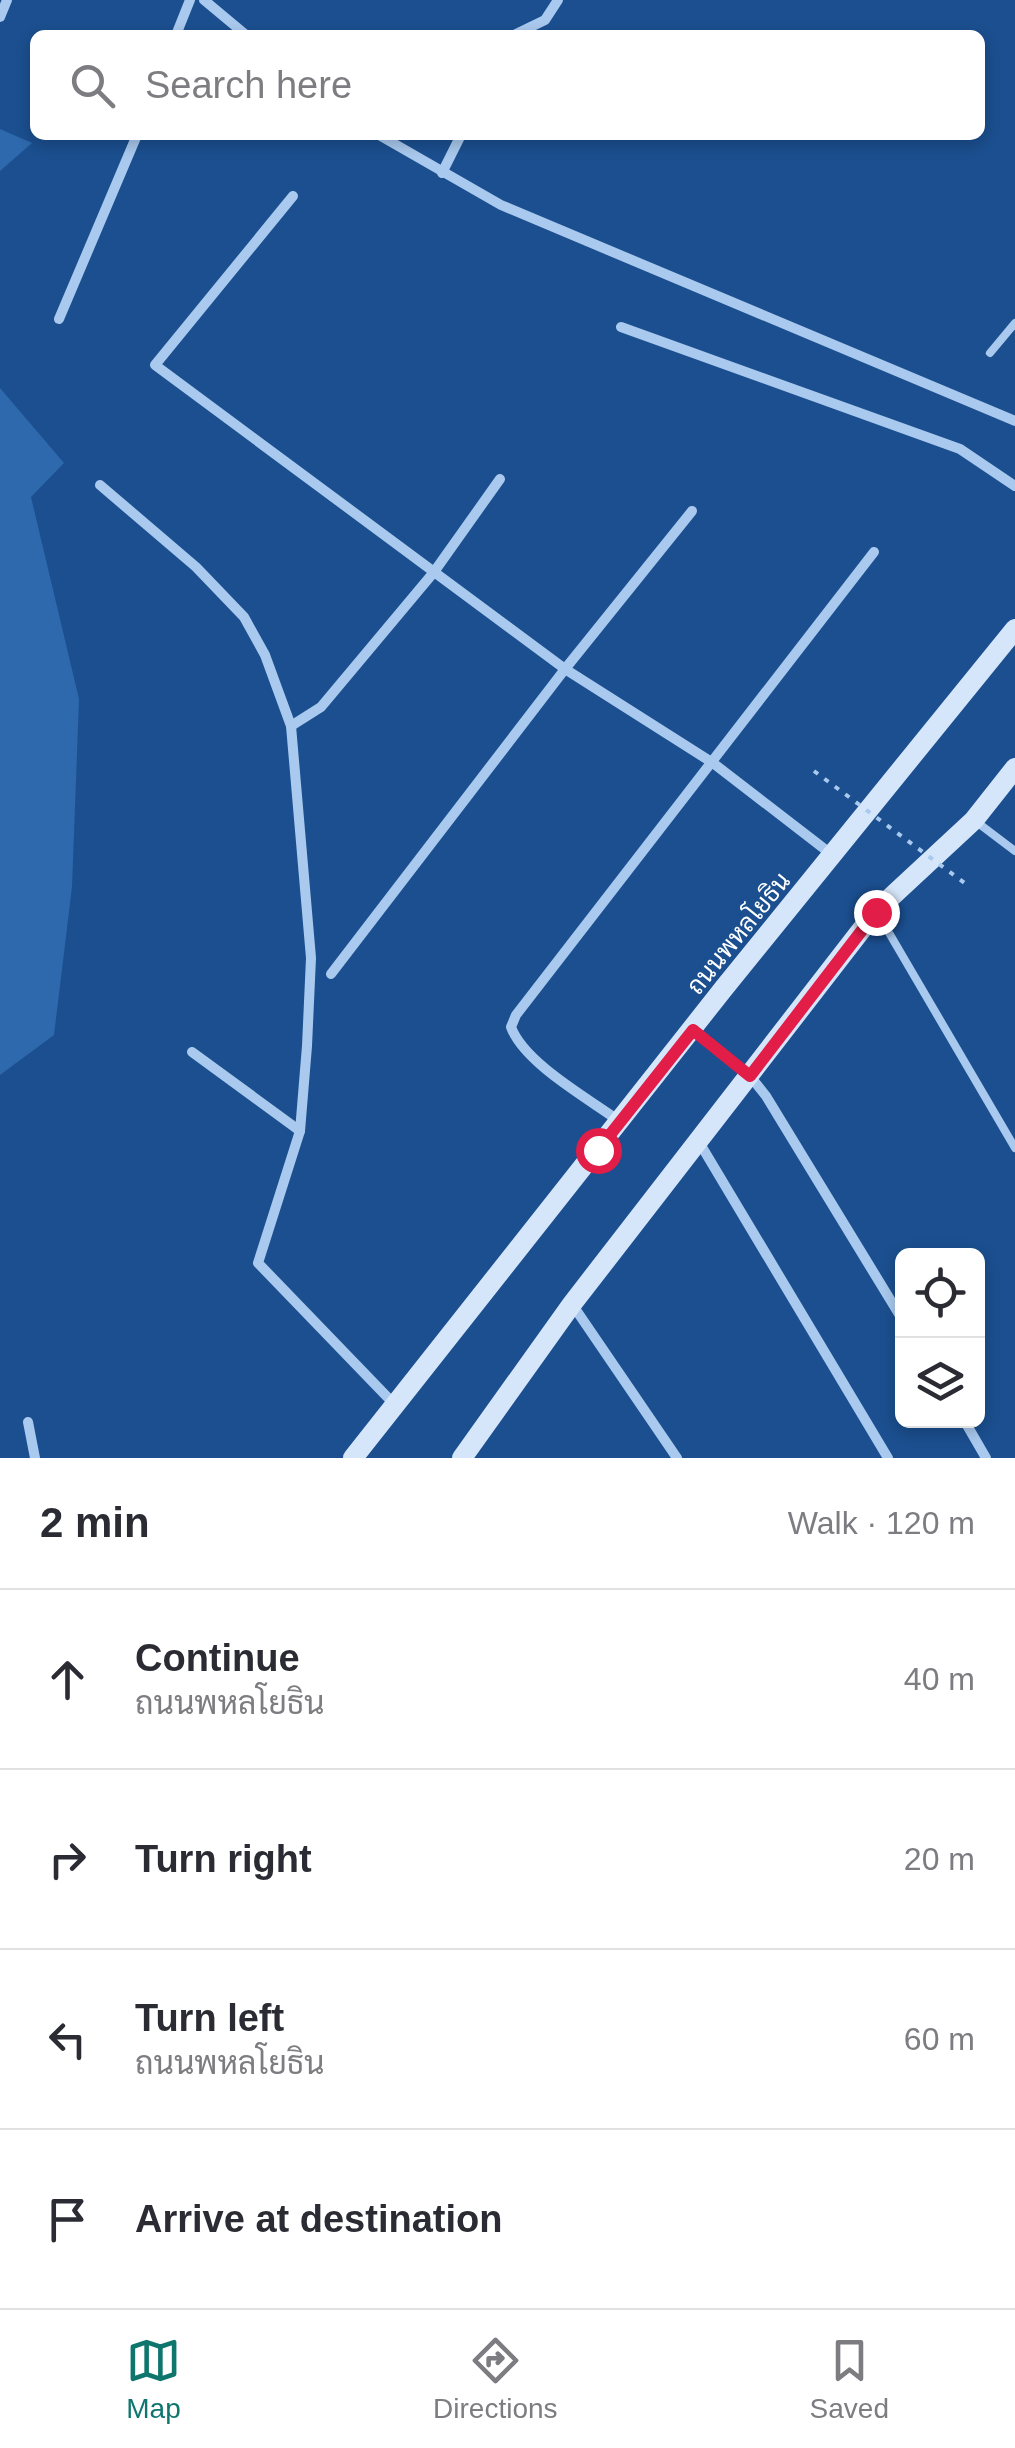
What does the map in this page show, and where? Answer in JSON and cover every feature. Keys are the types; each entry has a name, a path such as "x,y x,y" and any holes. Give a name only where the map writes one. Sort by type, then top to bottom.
{"main road":[{"name":"ถนนพหลโยธิน","path":"353,1458 1015,629"},
{"path":"462,1458 572,1304 876,912 974,820 1015,768"}],"street":[{"path":"0,16 7,0"},
{"path":"178,30 190,0"},
{"path":"204,0 240,30"},
{"path":"524,30 545,20 558,0"},
{"path":"58,319 135,140"},
{"path":"387,140 501,206 1015,422"},
{"path":"442,173 458,140"},
{"path":"293,196 155,366 565,669 713,763 832,855"},
{"path":"621,327 960,448 1015,486"},
{"path":"291,726 322,707 434,572 500,479"},
{"path":"100,485 196,567 244,617 265,655 291,726 311,958 300,1131 258,1263 395,1404"},
{"path":"332,974 565,669 692,511"},
{"path":"620,1122 535,1060 515,1039 511,1028 516,1014 874,552"},
{"path":"693,1030 750,1076 792,1135 895,1307"},
{"path":"192,1052 300,1131"},
{"path":"698,1142 888,1458"},
{"path":"572,1304 677,1458"},
{"path":"28,1422 35,1458"},
{"path":"969,1428 986,1458"}],"lane":[{"path":"990,353 1015,323"},
{"path":"974,820 1015,851"},
{"path":"876,912 1015,1148"}],"path":[{"path":"814,771 966,884"}],"shaded area":[{"path":"0,129 32,143 0,171"},
{"path":"0,388 64,463 31,497 79,699 72,887 54,1035 0,1075"}],"route":[{"path":"598,1150 693,1030 750,1076 876,912"}]}
